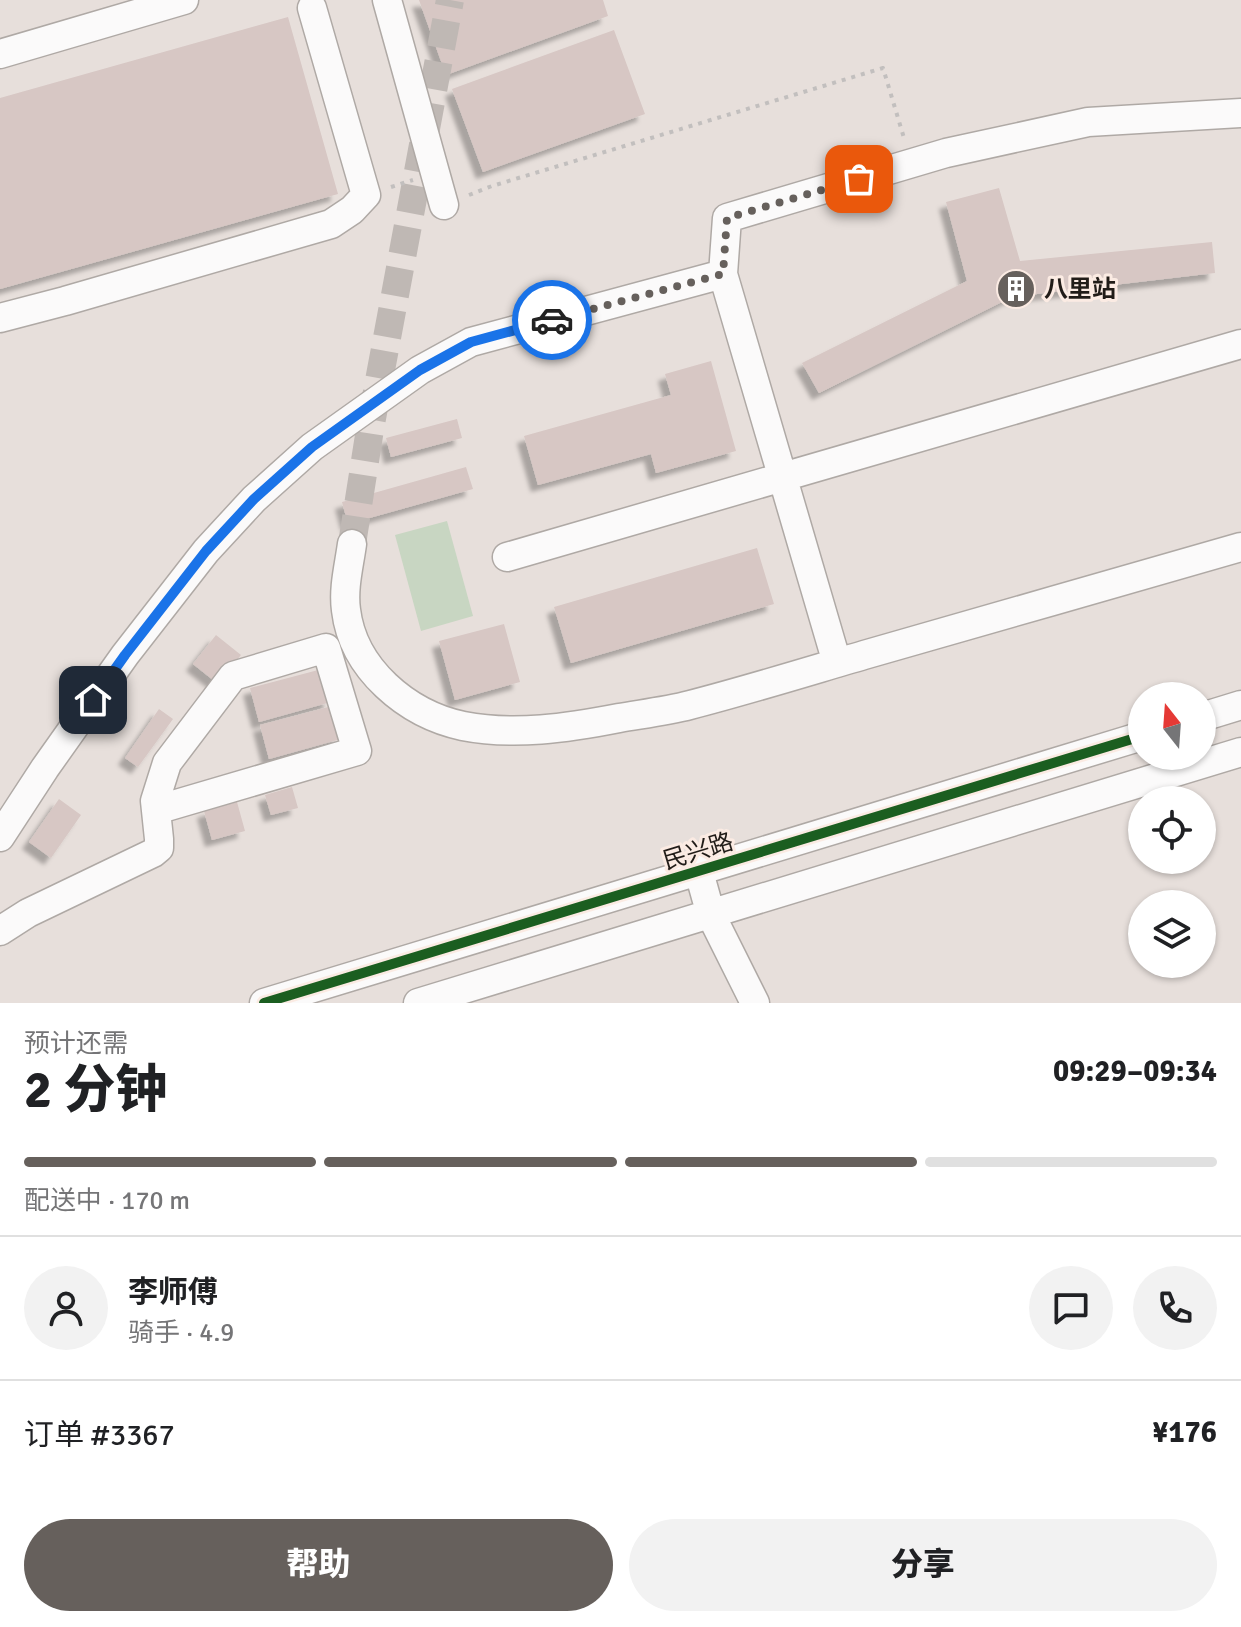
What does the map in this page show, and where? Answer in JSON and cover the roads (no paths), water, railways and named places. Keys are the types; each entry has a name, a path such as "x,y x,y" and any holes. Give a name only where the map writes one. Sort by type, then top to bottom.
{"street":[{"path":"0,54 184,0"},
{"path":"387,0 444,205"},
{"path":"0,318 331,224 352,210 366,194 312,8"},
{"path":"837,663 723,274 727,218 946,153 1088,122 1241,113"},
{"path":"0,837 125,655 206,551 254,499 312,447 420,370 471,342 723,274"},
{"path":"507,557 1241,344"},
{"path":"352,544 346,609 358,650 370,670 408,702 434,718 465,726 519,731 581,725 687,706 1241,547"},
{"path":"0,931 28,913 159,848 155,801 167,763 233,676 326,648 357,751 156,810"},
{"path":"1216,713 1241,705"},
{"name":"民兴路","path":"264,1003 1128,740"},
{"path":"418,1003 1241,752"},
{"path":"699,872 711,915 755,1003"}],"tunnel":[{"path":"352,544 370,429 450,0"}],"place":[{"name":"八里站","path":"1016,289"}]}
